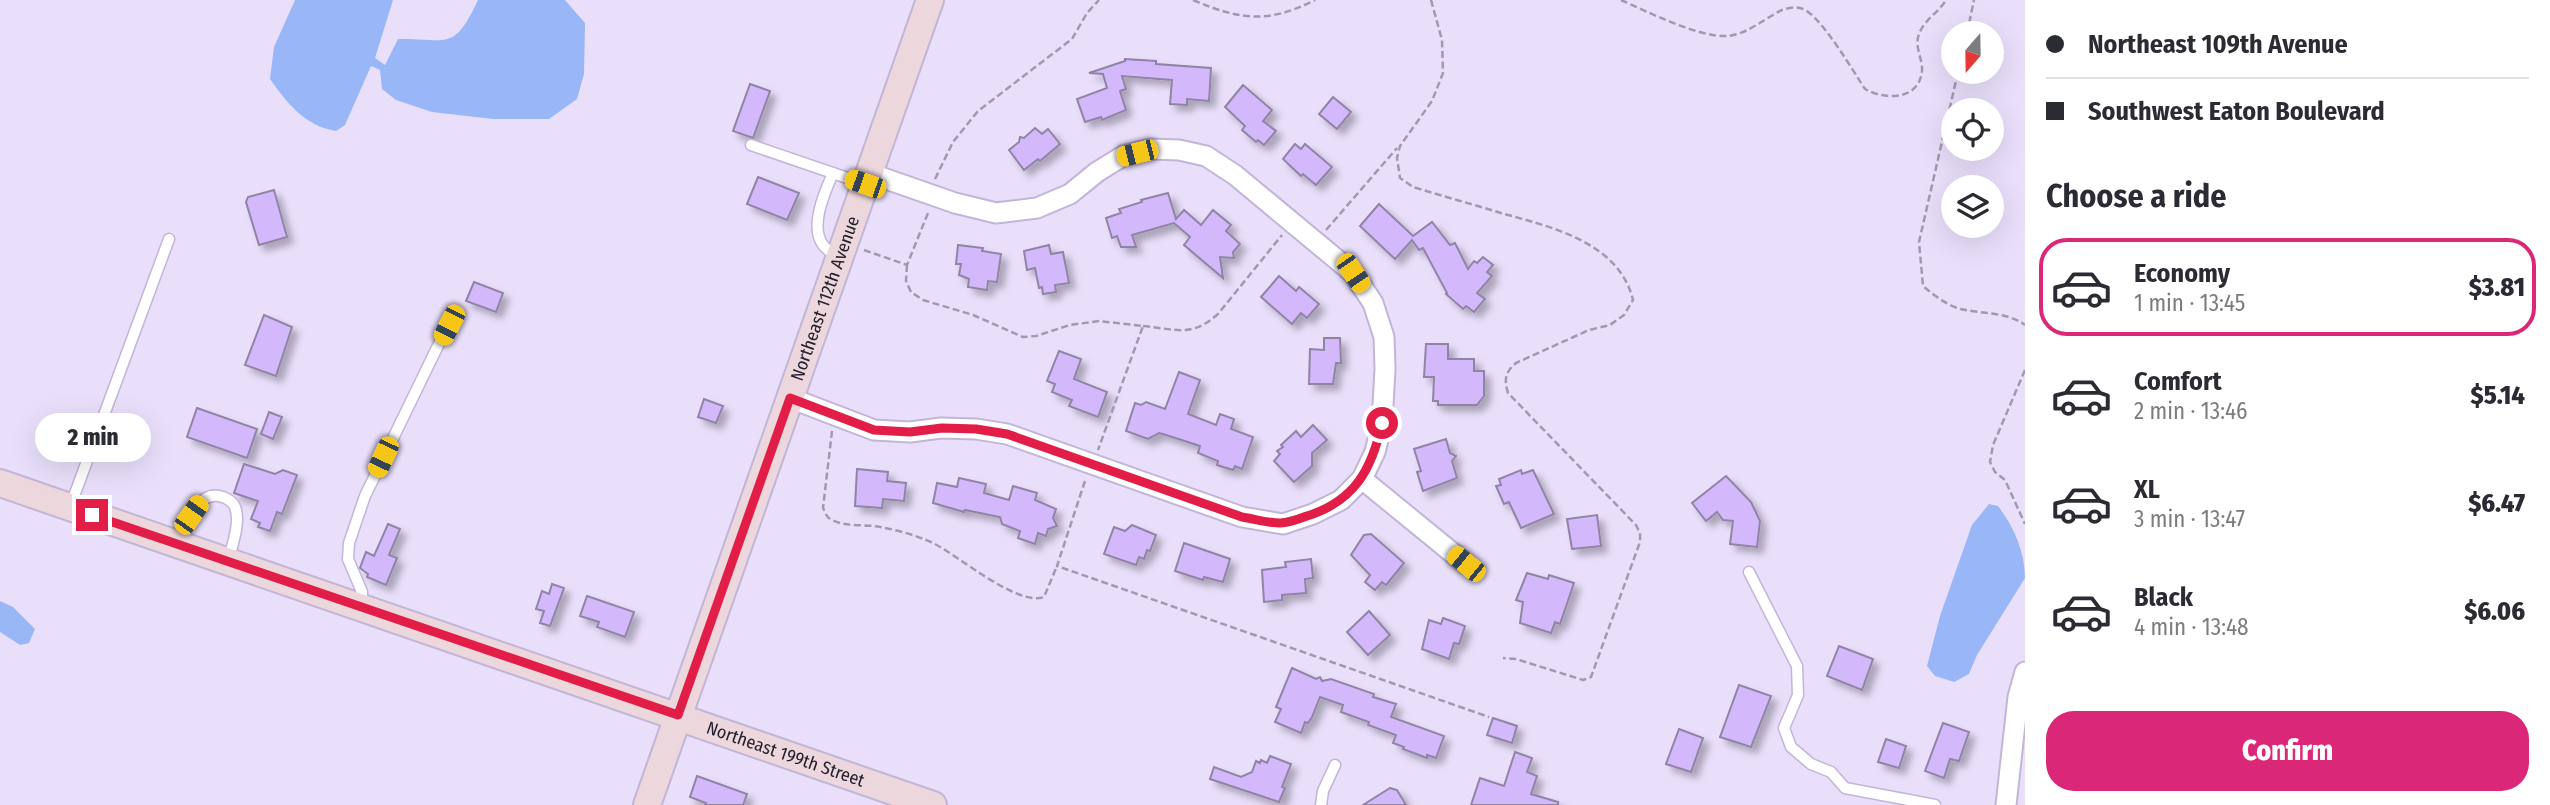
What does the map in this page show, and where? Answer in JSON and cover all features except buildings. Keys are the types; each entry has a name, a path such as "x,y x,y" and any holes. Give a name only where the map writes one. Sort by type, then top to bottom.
{"main road":[{"name":"Northeast 112th Avenue","path":"647,805 930,0"},
{"name":"Northeast 199th Street","path":"0,483 678,715 891,798 933,805"}],"street":[{"path":"790,398 874,430 910,432 942,428 976,429 1007,434 1242,517 1283,524 1313,514 1340,500 1362,479 1376,452 1382,423 1385,369 1384,337 1373,303 1353,273 1235,175 1206,156 1179,149 1151,149 1123,156 1097,172 1070,194 1037,208 996,213 867,178"},
{"path":"1362,479 1466,564"},
{"path":"2006,805 2018,697 2025,672"}],"lane":[{"path":"751,145 833,173 867,178"},
{"path":"833,173 818,210 819,231 822,244 842,251"},
{"path":"70,508 169,239"},
{"path":"362,607 362,592 348,559 349,543 370,486 449,325"},
{"path":"181,545 191,515 200,503 208,497 219,495 230,500 236,507 237,519 228,561"},
{"path":"1749,572 1797,666 1798,695 1784,728 1791,747 1811,764 1831,772 1845,788 1935,805"},
{"path":"1321,805 1323,791 1335,765"}],"path":[{"path":"842,251 907,265 930,209 936,174 953,142 978,111 1072,40 1087,13 1099,0"},
{"path":"1193,0 1226,14 1261,17 1295,10 1315,0"},
{"path":"1316,242 1400,146 1432,101 1443,73 1442,40 1432,0"},
{"path":"1621,0 1708,34 1729,36 1742,32 1782,10 1791,7 1802,9 1818,20 1866,89 1876,95 1892,97 1906,94 1918,83 1922,71 1918,35 1946,0"},
{"path":"1970,21 1974,0"},
{"path":"1955,84 1919,242 1923,286 1942,301 1958,308 2017,319 2025,325"},
{"path":"1400,146 1396,158 1400,178 1413,187 1556,229 1593,247 1614,265 1629,285 1633,300 1624,315 1610,325 1589,330 1516,363 1508,370 1505,381 1508,393 1636,525 1640,542 1591,677 1583,680 1516,659 1503,658"},
{"path":"1143,326 1194,331 1207,324 1292,223"},
{"path":"2025,370 1993,445 1990,462 1995,472 2005,480 2025,524"},
{"path":"836,415 831,433 824,508 827,517 835,522 879,526 917,536 945,548 999,584 1025,597 1044,597 1057,566"}],"water":[{"path":"295,0 393,0 375,58 385,65 398,39 439,40 455,35 478,0 565,0 585,23 584,74 577,99 549,119 493,119 432,112 396,100 382,89 380,70 371,66 345,125 336,131 325,128 298,112 270,79 274,47"},
{"path":"1989,504 1998,506 2014,531 2021,549 2025,578 1977,655 1969,674 1954,682 1935,676 1927,666 1940,616 1972,525"},
{"path":"0,601 13,607 35,629 29,643 20,645 0,632"}],"route":[{"path":"92,515 678,715 790,398 874,430 910,432 942,428 976,429 1007,434 1242,517 1283,524 1313,514 1340,500 1362,479 1376,452 1382,423"}]}
